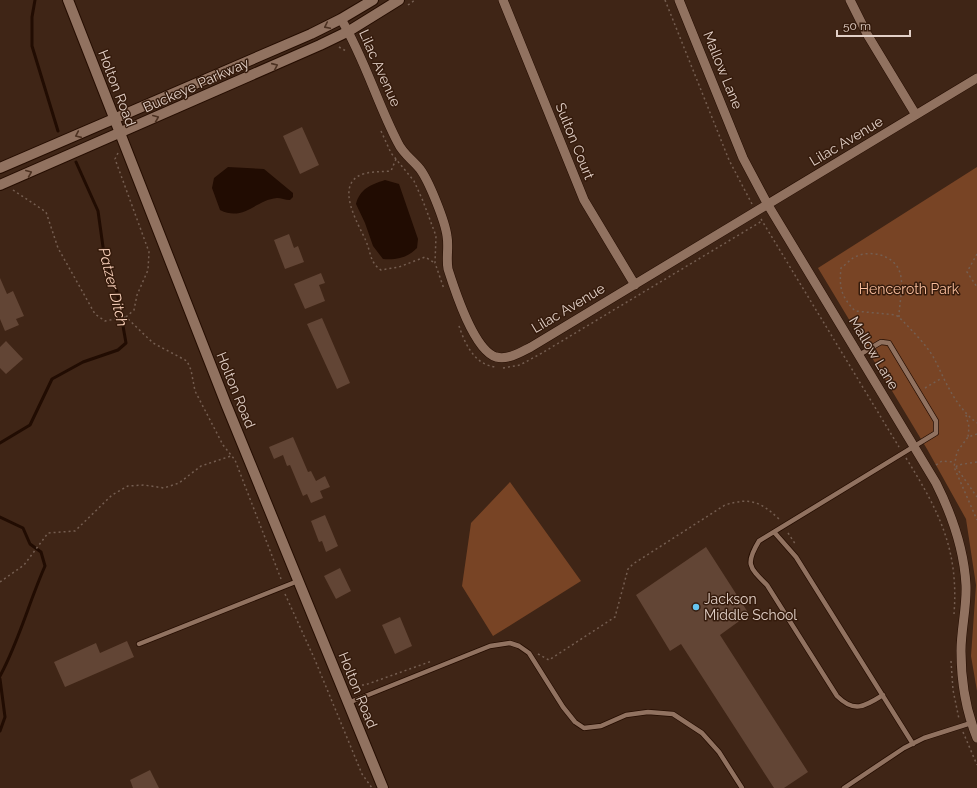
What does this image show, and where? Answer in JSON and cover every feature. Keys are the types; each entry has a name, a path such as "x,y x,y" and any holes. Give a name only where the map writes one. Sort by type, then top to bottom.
{"street":[{"name":"Holton Road","path":"68,0 226,404 383,788"},
{"name":"Buckeye Parkway","path":"0,168 270,52 341,19 373,0"},
{"name":"Buckeye Parkway","path":"0,185 121,137 348,32 399,0"},
{"name":"Sulton Court","path":"503,0 584,200 635,285"},
{"name":"Mallow Lane","path":"679,0 742,158 768,205 947,504 961,552 966,585 961,652 963,681 971,723 977,738"},
{"path":"850,0 867,34 916,115"},
{"name":"Lilac Avenue","path":"341,19 371,78 398,144 420,169 445,225 448,237 446,259 451,278 475,338 488,353 497,357 513,356 757,212 977,78"}],"lane":[{"path":"859,355 881,342 889,343 936,421 936,433 759,541 750,555 752,570 766,585 837,696 845,705 858,708 883,696"},
{"path":"774,532 796,557 913,744"},
{"path":"139,644 298,581"},
{"path":"348,703 490,646 510,643 519,646 529,653 562,707 575,722 584,728 601,726 626,715 648,712 673,714 702,733 719,752 742,788"},
{"path":"844,788 913,744 971,723"}],"path":[{"path":"665,0 737,178 935,506 943,526 954,572 954,619"},
{"path":"337,47 346,50 349,56"},
{"path":"380,128 391,153 414,181 423,201 436,236 435,263 446,294"},
{"path":"11,189 46,212 58,248 95,314 105,320 125,317 134,310 136,295 148,270 149,252 115,159 121,137"},
{"path":"396,159 391,171 375,172 362,175 355,179 350,187 349,198 355,221 366,241 375,266 381,270 399,267 425,257 435,263"},
{"path":"458,326 466,345 476,358 493,367 507,368 520,365 762,221"},
{"path":"899,317 901,286 899,270 889,258 872,252 854,258 841,268 840,283 844,299 855,311 896,315 899,317 926,348 935,361 942,378 966,415 977,423"},
{"path":"977,254 967,272 977,287"},
{"path":"125,317 153,343 187,361 191,370 195,391 223,445 235,460 283,587 316,660 362,774 372,788"},
{"path":"918,392 942,378"},
{"path":"966,415 969,427 968,437 957,452 955,467 977,520"},
{"path":"968,437 977,434"},
{"path":"0,582 24,565 48,533 75,531 112,494 128,486 144,485 164,488 179,483 201,466 231,456"},
{"path":"955,467 958,465 977,462"},
{"path":"955,467 977,496"},
{"path":"535,653 549,660 615,617 628,568 725,505 738,501 753,502 766,507 779,519 798,548"},
{"path":"951,658 953,690 961,726 965,740 977,765"},
{"path":"347,683 355,686 365,685 434,660"}],"green space":[{"name":"Henceroth Park","path":"977,167 977,691 971,656 976,585 966,519 927,449 818,268"},
{"path":"510,482 581,581 493,636 462,586 471,523"}],"shaded area":[{"path":"228,167 264,169 293,193 293,197 290,200 277,198 262,202 243,212 228,213 220,210 212,188 214,178"},
{"path":"385,180 399,184 418,239 417,248 406,256 397,259 383,259 373,246 365,223 356,204 360,195 366,188"}],"building":[{"path":"302,127 319,165 300,174 283,136"},
{"path":"289,234 294,248 298,246 304,262 285,269 274,240"},
{"path":"321,273 325,283 319,285 325,301 305,309 294,284"},
{"path":"0,278 7,294 13,291 24,316 16,319 19,325 5,331 0,319"},
{"path":"322,318 350,383 337,389 307,324"},
{"path":"6,341 23,359 6,374 0,368 0,347"},
{"path":"293,437 308,472 311,471 316,481 325,476 330,487 320,491 323,498 311,503 307,494 303,496 290,465 287,466 283,455 274,459 269,447"},
{"path":"325,515 338,546 326,552 322,541 319,542 311,521"},
{"path":"706,547 749,614 720,635 808,772 784,788 774,788 681,644 670,651 636,595"},
{"path":"340,568 351,591 336,599 324,576"},
{"path":"400,617 412,646 395,654 382,625"},
{"path":"127,641 134,657 65,687 54,662 96,643 100,653"},
{"path":"150,770 159,788 133,788 130,780"}],"waterway":[{"name":"Patzer Ditch","path":"35,0 32,17 32,46 58,131"},
{"name":"Patzer Ditch","path":"0,443 30,425 52,379 83,362 118,350 126,343 117,292 104,254 98,211 76,162"},
{"name":"Patzer Ditch","path":"0,517 23,528 30,544 41,552 45,566 13,649 0,676"},
{"name":"Patzer Ditch","path":"0,679 5,717 0,731"}],"place":[{"name":"Jackson Middle School","path":"696,607"}]}
